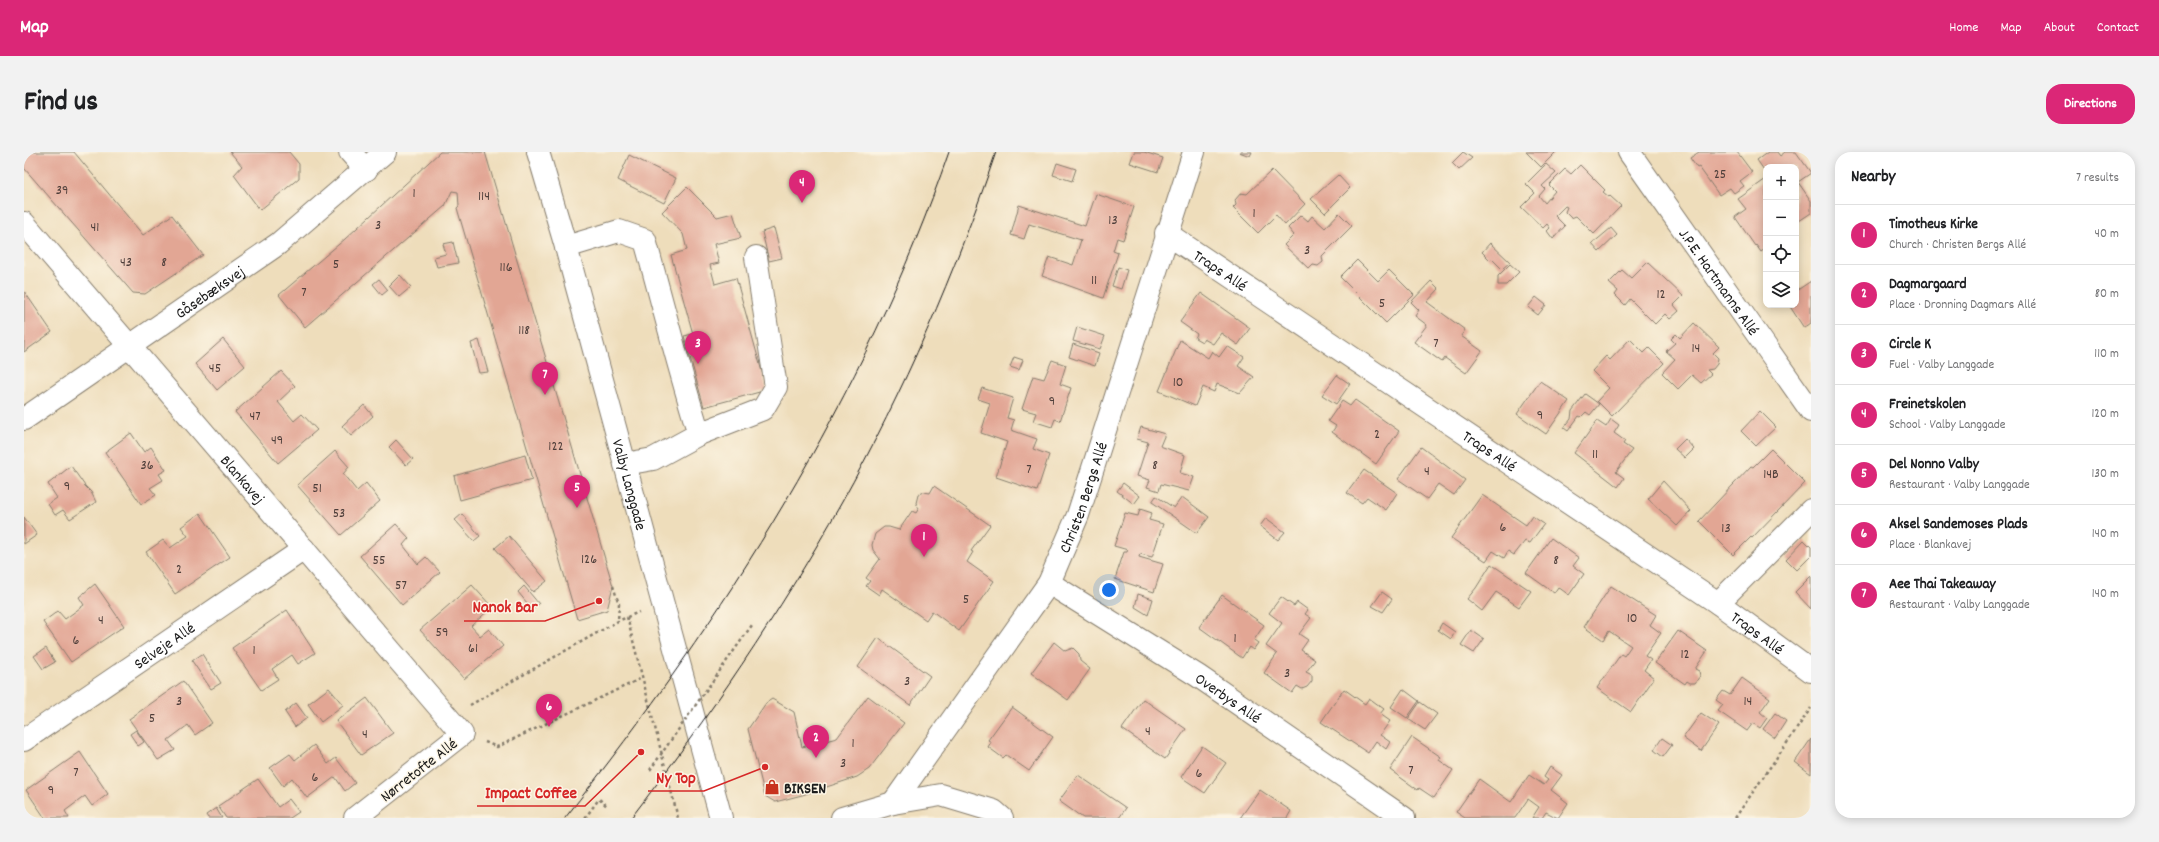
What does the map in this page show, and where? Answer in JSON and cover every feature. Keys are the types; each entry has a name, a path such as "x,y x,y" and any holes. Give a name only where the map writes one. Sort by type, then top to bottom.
{"street":[{"path":"350,152 366,170"},
{"name":"Gåsebæksvej","path":"24,419 131,347 278,244 366,170 385,152"},
{"name":"Valby Langgade","path":"538,152 566,247 721,818"},
{"name":"Christen Bergs Allé","path":"893,803 1049,582 1078,515 1166,232 1194,152"},
{"name":"J.P.E. Hartmanns Allé","path":"1629,152 1811,410"},
{"name":"Blankavej","path":"24,223 462,734"},
{"path":"566,247 619,231 645,240 668,322 671,342 699,434"},
{"name":"Traps Allé","path":"1166,232 1718,603 1811,671"},
{"path":"624,464 653,459 699,434 763,409 776,387 756,257"},
{"path":"1718,603 1811,510"},
{"name":"Selveje Allé","path":"24,740 304,549"},
{"name":"Overbys Allé","path":"1049,582 1198,676 1404,818"},
{"name":"Nørretofte Allé","path":"355,818 462,734"},
{"path":"842,818 893,803 941,794 994,811 1002,818"}],"path":[{"path":"613,586 619,604 618,621"},
{"path":"448,717 627,617 678,818"},
{"path":"650,770 752,625"},
{"path":"462,734 497,747 642,678"},
{"path":"1735,818 1811,708"},
{"path":"584,818 599,799 608,806"}],"building":[{"path":"24,152 74,152 143,235 172,215 203,255 145,294 133,293 24,168"},
{"path":"230,152 289,152 299,164 299,178 260,210 234,175 242,166"},
{"path":"440,152 485,152 613,586 607,610 577,619 457,208 459,206 458,192 452,191 445,206 305,327 279,295 345,239"},
{"path":"1134,152 1144,152 1163,158 1158,172 1130,163"},
{"path":"1239,152 1252,152 1250,156"},
{"path":"1463,152 1472,158 1459,170 1452,163"},
{"path":"1526,152 1556,152 1541,167"},
{"path":"1699,152 1737,152 1752,172 1740,181 1744,186 1734,193 1730,188 1719,195 1699,167 1697,168 1690,158"},
{"path":"1768,152 1777,152 1780,156 1785,152 1796,152 1811,173 1799,181 1799,164 1763,164 1763,169 1757,160"},
{"path":"629,155 676,178 664,203 618,180"},
{"path":"1057,163 1076,169 1072,181 1053,175"},
{"path":"1546,164 1556,173 1542,186 1545,189 1539,196 1545,203 1555,191 1549,185 1565,169 1571,174 1580,165 1605,190 1603,192 1621,206 1594,234 1576,216 1571,218 1565,212 1567,207 1565,206 1555,216 1565,226 1553,239 1547,231 1550,228 1547,224 1543,228 1521,207 1535,193 1526,184"},
{"path":"1272,170 1305,204 1285,225 1276,215 1258,233 1233,208 1236,205 1235,200 1241,193 1247,194"},
{"path":"1338,175 1350,188 1325,213 1311,199"},
{"path":"1763,181 1763,250 1761,252 1756,245 1755,246 1735,217 1746,209 1738,199"},
{"path":"1799,183 1811,201 1811,213 1799,221"},
{"path":"687,187 717,217 733,213 741,238 714,244 719,263 710,265 715,284 736,278 767,390 704,407 684,336 693,334 671,255 687,250 683,234 662,212"},
{"path":"1096,194 1134,207 1123,240 1117,238 1113,251 1118,253 1103,298 1042,276 1049,257 1073,265 1081,240 1029,224 1024,239 1011,235 1019,205 1085,226"},
{"path":"1339,213 1352,226 1322,256 1323,262 1318,266 1313,265 1309,269 1284,245 1294,235 1288,228 1301,215 1308,221 1312,216 1325,228"},
{"path":"774,228 782,258 769,261 762,232"},
{"path":"1611,228 1617,235 1599,252 1592,244"},
{"path":"453,242 458,263 437,267 434,257 446,254 443,244"},
{"path":"1490,243 1510,262 1502,269 1482,252"},
{"path":"1357,260 1378,281 1389,270 1414,295 1386,323 1340,277"},
{"path":"1647,262 1683,296 1674,305 1679,311 1670,319 1665,314 1655,324 1630,299 1625,305 1615,295 1618,291 1609,283 1622,270 1631,278"},
{"path":"1510,264 1519,272 1506,285 1498,285 1498,276"},
{"path":"1118,267 1127,270 1121,289 1112,286"},
{"path":"400,275 411,287 399,297 389,286"},
{"path":"379,279 388,290 382,295 373,284"},
{"path":"1431,281 1439,289 1427,302 1465,330 1461,336 1482,351 1466,373 1445,358 1442,362 1414,342 1427,325 1415,316 1419,310 1411,302"},
{"path":"1811,281 1811,323 1804,328 1791,308 1799,308 1799,289"},
{"path":"24,291 52,332 24,352"},
{"path":"1201,293 1250,328 1238,345 1221,333 1213,344 1204,339 1202,342 1195,338 1197,334 1180,322"},
{"path":"1536,297 1546,305 1538,315 1528,307"},
{"path":"1694,323 1719,347 1713,353 1718,358 1717,364 1713,369 1707,370 1711,374 1701,383 1692,375 1678,389 1662,373 1675,359 1666,351 1675,343 1671,339 1676,334 1680,338"},
{"path":"1077,327 1105,336 1100,349 1073,341"},
{"path":"223,339 245,366 217,390 195,364"},
{"path":"1630,339 1644,353 1649,348 1664,363 1612,416 1597,401 1609,388 1592,371 1606,356 1610,360"},
{"path":"479,340 488,372 479,373 471,343"},
{"path":"1180,340 1208,358 1212,351 1219,357 1227,346 1244,357 1238,366 1254,377 1240,393 1217,384 1214,392 1203,387 1195,406 1159,391"},
{"path":"1073,344 1099,353 1095,366 1069,357"},
{"path":"1014,357 1023,360 1019,370 1010,367"},
{"path":"1052,360 1066,365 1060,384 1071,388 1060,421 1055,419 1052,427 1033,421 1036,413 1022,409 1033,376 1044,379"},
{"path":"281,371 295,386 278,402 294,421 302,414 317,430 278,463 235,412"},
{"path":"1337,375 1350,384 1336,404 1322,395"},
{"path":"1540,381 1569,401 1546,434 1517,414"},
{"path":"982,388 1013,398 1007,418 1014,420 1011,430 1037,439 1033,449 1049,455 1037,491 996,477 1007,442 981,433 990,403 978,399"},
{"path":"1585,394 1599,404 1590,415 1586,412 1581,417 1579,416 1568,431 1564,428 1571,419 1572,411"},
{"path":"1355,400 1399,431 1376,464 1332,432 1336,426 1328,421 1342,401 1350,406"},
{"path":"364,405 373,416 351,436 342,426"},
{"path":"1760,411 1776,427 1756,446 1741,431"},
{"path":"1611,419 1619,425 1614,433 1625,441 1623,444 1632,450 1616,472 1624,478 1618,487 1574,453 1597,421 1606,427"},
{"path":"1141,427 1165,434 1160,446 1185,455 1180,473 1194,477 1189,491 1161,484 1159,491 1147,487 1150,480 1137,476 1148,442 1137,439"},
{"path":"131,433 144,452 151,447 166,470 159,474 163,480 150,488 156,495 141,504 105,452"},
{"path":"1685,439 1694,449 1685,458 1675,449"},
{"path":"396,440 413,459 406,465 389,447"},
{"path":"1421,447 1465,480 1454,495 1438,484 1427,499 1398,479"},
{"path":"1771,449 1805,483 1752,538 1751,537 1733,555 1699,521 1751,466 1753,467"},
{"path":"335,451 349,467 343,474 357,491 366,483 380,501 341,535 297,485"},
{"path":"525,455 532,480 460,500 454,476"},
{"path":"71,466 91,492 96,502 70,519 63,510 55,515 48,504 57,498 48,484"},
{"path":"1364,470 1397,493 1386,510 1367,497 1362,503 1347,493"},
{"path":"1663,481 1691,511 1677,526 1648,499"},
{"path":"1123,483 1140,496 1134,504 1117,491"},
{"path":"934,486 990,525 971,551 973,552 967,562 994,581 959,631 932,611 926,620 882,589 879,595 866,586 870,581 866,578 880,559 873,550 872,545 875,534 884,527 899,530 912,511 916,513 919,508 916,503 918,495 924,492 930,493"},
{"path":"1482,495 1526,525 1532,516 1544,524 1530,543 1525,541 1514,555 1508,551 1504,558 1493,551 1486,561 1451,538"},
{"path":"1156,496 1174,508 1182,497 1209,517 1197,533 1152,502"},
{"path":"1140,509 1152,513 1149,520 1163,524 1152,557 1140,554 1139,557 1163,564 1154,592 1115,579 1124,552 1127,552 1128,550 1114,546 1125,513 1138,516"},
{"path":"200,513 230,557 175,594 146,552 163,540 170,548 188,536 181,527"},
{"path":"462,514 480,536 474,541 455,520"},
{"path":"24,517 37,535 24,544"},
{"path":"1266,518 1285,532 1278,540 1260,526"},
{"path":"396,524 409,538 403,545 418,564 426,557 440,572 402,605 360,556"},
{"path":"509,536 547,581 533,592 495,548"},
{"path":"1551,538 1579,558 1573,566 1584,574 1569,595 1558,587 1554,593 1526,573"},
{"path":"1804,540 1811,547 1811,556 1797,570 1786,559"},
{"path":"1491,564 1531,591 1519,607 1496,592 1482,611 1467,599 1476,588"},
{"path":"1811,576 1811,609 1795,592"},
{"path":"95,584 124,626 71,662 43,622 58,611 65,619 84,605 79,597"},
{"path":"472,585 492,607 471,626 480,636 489,629 503,646 464,679 420,630"},
{"path":"524,586 539,604 532,609 518,592"},
{"path":"1611,586 1656,615 1650,625 1661,633 1645,656 1651,660 1644,670 1654,678 1631,712 1597,688 1621,654 1624,656 1631,646 1609,631 1603,640 1584,627"},
{"path":"1382,592 1392,599 1383,612 1372,606"},
{"path":"1138,594 1153,599 1148,615 1135,607"},
{"path":"1222,595 1264,625 1254,640 1258,643 1253,650 1249,647 1242,658 1199,627"},
{"path":"1281,597 1294,606 1297,602 1308,610 1305,614 1311,618 1299,634 1308,640 1301,650 1315,660 1306,672 1312,675 1312,681 1307,687 1302,689 1297,686 1292,693 1264,673 1277,654 1266,646 1282,623 1269,613"},
{"path":"287,610 315,653 298,664 292,655 272,669 278,679 261,690 232,648"},
{"path":"1442,623 1455,632 1451,639 1438,630"},
{"path":"1471,630 1484,639 1474,653 1461,645"},
{"path":"1678,631 1707,651 1695,669 1699,671 1700,676 1695,683 1690,683 1687,681 1685,684 1655,663"},
{"path":"878,638 930,676 910,705 858,667"},
{"path":"1054,642 1065,651 1073,648 1079,654 1080,661 1090,669 1068,700 1031,673"},
{"path":"46,648 55,662 43,669 34,656"},
{"path":"202,654 221,683 211,689 192,661"},
{"path":"1742,678 1770,698 1760,712 1767,718 1760,728 1753,723 1747,731 1718,711 1723,705 1716,700 1723,691 1730,695"},
{"path":"183,681 212,723 195,735 188,725 168,740 175,750 158,760 129,719"},
{"path":"329,688 343,705 321,722 308,704"},
{"path":"1344,689 1365,704 1369,698 1384,709 1380,714 1390,721 1380,735 1390,742 1386,749 1376,741 1368,753 1321,722"},
{"path":"1403,689 1419,701 1407,718 1391,707"},
{"path":"868,696 904,723 869,769 857,777 802,795 775,802 765,796 748,729 766,703 772,699 794,712 802,747 837,738"},
{"path":"367,698 393,733 361,755 336,721"},
{"path":"1143,699 1186,729 1165,759 1122,729"},
{"path":"1420,702 1437,714 1425,730 1408,719"},
{"path":"296,703 307,718 295,727 285,712"},
{"path":"1012,707 1053,737 1029,771 1006,755 1003,758 988,747 991,742 988,740"},
{"path":"1701,713 1719,725 1701,751 1683,738"},
{"path":"1775,713 1786,721 1775,738 1763,729"},
{"path":"136,730 144,742 138,746 130,734"},
{"path":"1412,737 1441,757 1439,760 1453,770 1434,798 1419,788 1418,790 1390,770"},
{"path":"1662,738 1672,745 1663,757 1654,750"},
{"path":"1811,739 1811,774 1795,762"},
{"path":"314,745 328,764 336,758 355,783 345,791 335,777 307,798 292,778 283,786 270,768 290,754 295,760"},
{"path":"1202,746 1226,763 1205,793 1181,777"},
{"path":"80,752 108,794 92,806 85,796 65,811 69,818 45,818 26,790"},
{"path":"1550,767 1562,775 1551,790 1568,803 1558,818 1546,812 1542,818 1532,818 1539,807 1528,799 1515,818 1465,818 1456,812 1479,779 1511,802 1529,775 1544,785 1548,780 1544,777"},
{"path":"1078,775 1126,808 1119,818 1083,818 1059,801"},
{"path":"258,779 278,807 289,799 299,812 290,818 226,818 218,806"},
{"path":"1260,790 1291,811 1287,818 1240,818"},
{"path":"216,808 222,818 208,818 206,815"}],"tram line":[{"path":"565,818 681,663 735,583 786,501 833,417 876,331 915,243 949,152"},
{"path":"631,818 688,742 742,664 794,584 842,502 886,418 927,331 946,287 996,152"}],"place":[{"name":"Freinetskolen","path":"802,203"},
{"name":"Circle K","path":"698,364"},
{"name":"Aee Thai Takeaway","path":"545,395"},
{"name":"Del Nonno Valby","path":"577,508"},
{"name":"Timotheus Kirke","path":"924,557"},
{"name":"Nanok Bar","path":"599,601"},
{"name":"Aksel Sandemoses Plads","path":"549,727"},
{"name":"Impact Coffee","path":"641,752"},
{"name":"Dagmargaard","path":"816,758"},
{"name":"Ny Top","path":"765,767"},
{"name":"BIKSEN","path":"772,787"}]}
